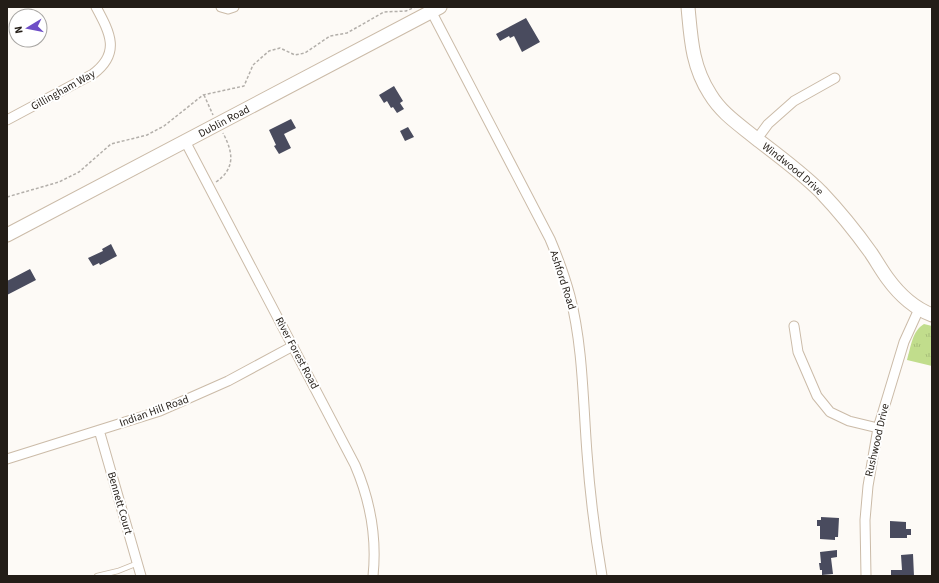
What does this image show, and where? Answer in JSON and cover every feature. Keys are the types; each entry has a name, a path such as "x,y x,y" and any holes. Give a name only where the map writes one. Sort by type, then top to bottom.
{"main road":[{"name":"Windwood Drive","path":"688,7 694,60 700,77 721,110 735,123 799,173 821,193 854,230 897,290 920,309 932,314"},
{"name":"Dublin Road","path":"7,235 433,8"}],"street":[{"name":"Gillingham Way","path":"7,120 93,74 102,67 110,54 111,45 107,28 96,7"},
{"path":"221,7 228,9 234,7"},
{"name":"Ashford Road","path":"433,8 550,239 562,270 575,319 580,360 592,514 602,576"},
{"path":"757,139 768,124 794,101 835,78"},
{"name":"River Forest Road","path":"185,141 352,458 363,482 372,522 374,545 373,576"},
{"name":"Rushwood Drive","path":"866,576 865,520 868,486 878,428 904,342 920,309"},
{"path":"794,326 798,352 817,396 830,412 849,421 878,428"},
{"name":"Indian Hill Road","path":"7,459 160,411 228,381 293,346"},
{"name":"Bennett Court","path":"99,430 141,576"}],"lane":[{"path":"97,576 118,571 138,563"}],"path":[{"path":"7,197 59,182 78,172 111,144 147,135 164,126 203,95 244,86 253,65 269,51 280,48 295,55 305,53 330,36 347,33 384,12 406,11 415,7"},
{"path":"203,95 213,115"},
{"path":"210,187 222,178 230,165 230,151 223,133"}],"green space":[{"path":"924,324 932,326 932,366 907,360 914,335"}],"building":[{"path":"526,18 540,42 522,52 514,36 510,38 509,36 500,41 496,34"},
{"path":"394,86 403,101 400,103 404,109 397,113 393,107 391,108 387,101 384,103 379,95"},
{"path":"291,119 296,128 284,134 291,148 279,154 274,146 276,145 269,130"},
{"path":"408,127 414,137 405,141 400,131"},
{"path":"111,244 117,256 100,265 99,263 93,266 88,258 103,251 102,249"},
{"path":"30,269 36,280 7,295 7,281"},
{"path":"821,517 839,518 838,537 835,537 835,540 820,539 820,526 817,526 817,520 821,520"},
{"path":"890,521 906,522 906,529 911,529 911,535 907,535 907,538 890,538"},
{"path":"837,550 837,557 831,558 833,574 822,575 822,570 820,570 819,563 821,563 820,552"},
{"path":"913,554 914,576 891,576 891,570 902,570 901,555"}]}
